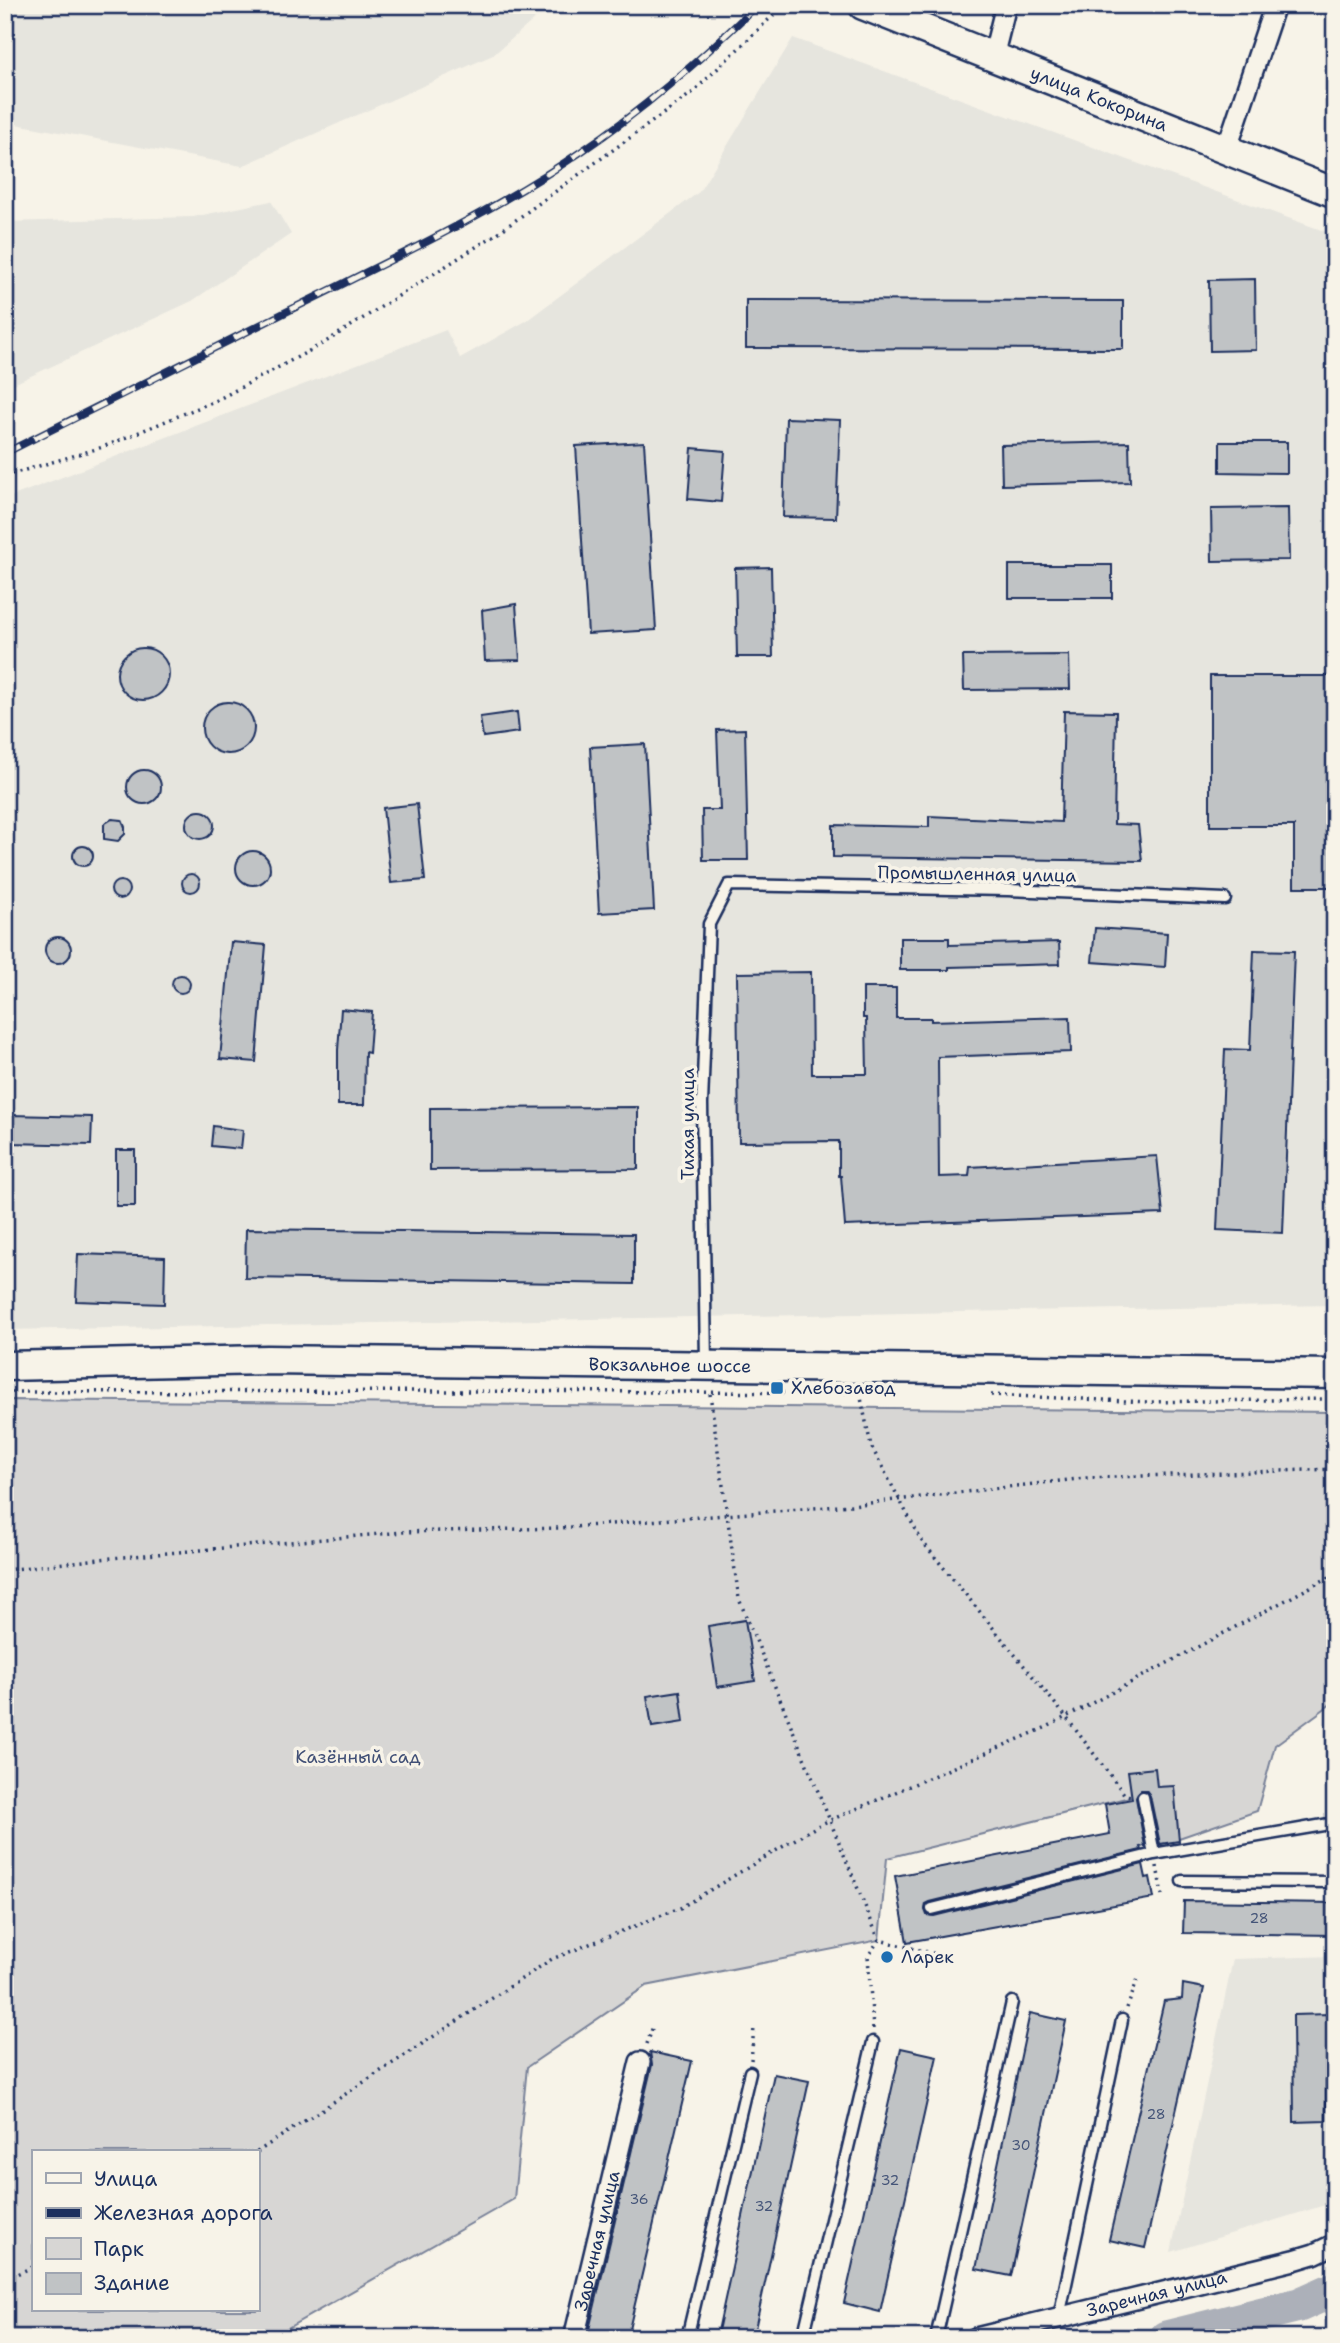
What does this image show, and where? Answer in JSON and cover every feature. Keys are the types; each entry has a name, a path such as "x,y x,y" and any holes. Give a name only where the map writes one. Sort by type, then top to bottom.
{"main road":[{"name":"улица Кокорина","path":"863,5 1335,193"},
{"name":"Вокзальное шоссе","path":"5,1366 267,1360 708,1380 1335,1374"}],"street":[{"path":"993,57 1006,5"},
{"path":"1226,151 1275,5"},
{"name":"Заречная улица","path":"574,2338 640,2062"},
{"name":"Заречная улица","path":"976,2338 1294,2260 1335,2245"}],"lane":[{"name":"Промышленная улица","path":"729,885 1008,890 1225,899"},
{"name":"Тихая улица","path":"708,1380 702,1104 709,924 729,885"},
{"path":"1143,1797 1154,1854"},
{"path":"932,1909 1154,1854 1335,1823"},
{"path":"1182,1881 1335,1882"},
{"path":"936,2338 1012,2002"},
{"path":"1059,2318 1122,2020"},
{"path":"803,2338 873,2042"},
{"path":"687,2338 750,2072"}],"path":[{"path":"5,476 103,447 218,400 324,343 495,235 692,93 784,5"},
{"path":"5,1392 482,1391 708,1380 860,1393 871,1446 921,1540 1066,1717 1125,1795 1143,1797"},
{"path":"708,1380 739,1599 879,1940"},
{"path":"981,1394 1149,1402 1335,1399"},
{"path":"5,1570 403,1532 560,1528 727,1515 900,1500 1086,1478 1335,1469"},
{"path":"259,2151 552,1959 680,1908 830,1820 963,1765 1066,1717 1335,1574"},
{"path":"1154,1854 1162,1895"},
{"path":"879,1940 952,1958"},
{"path":"873,2042 874,2012 868,1956 879,1940"},
{"path":"1122,2020 1138,1979"},
{"path":"750,2072 754,2028"},
{"path":"5,2279 32,2267"}],"shaded area":[{"path":"5,5 551,5 493,55 242,166 5,122"},
{"path":"793,38 1335,235 1335,1305 5,1330 5,499 446,330 460,358 526,321 699,192"},
{"path":"271,201 291,234 192,301 5,388 5,222 193,217"},
{"path":"1335,1956 1335,2202 1171,2252 1233,1959"}],"green space":[{"name":"Казённый сад","path":"5,1400 1335,1412 1335,1701 1275,1745 1257,1811 1156,1846 1134,1796 887,1858 879,1940 646,1986 527,2067 514,2199 270,2338 5,2338"}],"building":[{"path":"1255,279 1256,350 1210,351 1209,280"},
{"path":"746,300 1123,301 1123,349 746,348"},
{"path":"786,418 840,420 836,518 783,517"},
{"path":"644,442 656,630 588,634 576,446"},
{"path":"1129,442 1130,482 1002,485 1001,445"},
{"path":"1220,442 1287,442 1287,473 1220,472"},
{"path":"692,448 725,451 721,502 688,499"},
{"path":"1288,508 1289,560 1212,561 1211,509"},
{"path":"1009,565 1112,565 1112,598 1009,598"},
{"path":"771,567 773,657 737,657 735,568"},
{"path":"516,604 520,660 485,661 482,610"},
{"path":"143,648 162,655 169,674 162,693 143,700 124,693 117,674 124,655"},
{"path":"1069,655 1070,689 964,690 963,656"},
{"path":"1210,676 1335,676 1335,887 1294,887 1294,826 1210,826"},
{"path":"228,702 247,709 254,728 247,747 228,754 209,747 202,728 209,709"},
{"path":"1064,711 1116,712 1114,824 1138,825 1142,861 833,857 833,825 929,827 929,816 1061,822"},
{"path":"517,712 519,732 483,737 480,717"},
{"path":"745,729 748,860 703,860 702,810 720,810 717,730"},
{"path":"645,744 654,910 599,913 590,747"},
{"path":"144,770 156,775 161,787 156,799 144,804 132,799 127,787 132,775"},
{"path":"417,804 425,880 391,883 383,808"},
{"path":"200,811 210,815 214,825 210,835 200,839 190,835 186,825 190,815"},
{"path":"112,819 122,820 125,827 125,834 118,841 104,839 104,824"},
{"path":"83,846 90,849 93,856 90,863 83,866 76,863 73,856 76,849"},
{"path":"253,851 265,856 270,868 265,880 253,885 241,880 236,868 241,856"},
{"path":"187,874 195,874 200,883 198,890 187,892 182,887 182,879"},
{"path":"116,881 124,881 129,890 127,897 116,899 111,894 111,886"},
{"path":"1095,928 1167,933 1165,967 1092,962"},
{"path":"58,937 67,941 71,950 67,959 58,963 49,959 45,950 49,941"},
{"path":"900,938 949,938 949,945 1059,942 1060,964 900,970"},
{"path":"231,942 266,945 256,1062 220,1059"},
{"path":"1254,950 1294,951 1283,1233 1217,1230 1225,1049 1250,1050"},
{"path":"811,972 812,1074 867,1074 863,988 896,988 896,1018 931,1018 931,1021 1070,1017 1071,1052 938,1057 939,1177 969,1176 970,1167 1157,1156 1163,1214 845,1226 839,1176 839,1141 739,1142 737,973"},
{"path":"177,975 185,975 190,984 188,991 177,993 172,988 172,980"},
{"path":"341,1009 372,1012 369,1053 365,1052 364,1105 338,1105"},
{"path":"638,1107 638,1169 430,1170 430,1108"},
{"path":"11,1115 92,1117 91,1145 10,1143"},
{"path":"213,1126 243,1130 241,1149 211,1146"},
{"path":"116,1150 135,1150 135,1206 116,1206"},
{"path":"246,1229 634,1234 634,1284 245,1278"},
{"path":"78,1254 165,1257 164,1304 76,1301"},
{"path":"745,1620 755,1681 717,1687 708,1626"},
{"path":"680,1691 684,1722 652,1727 647,1696"},
{"path":"1155,1768 1157,1787 1174,1786 1179,1841 1160,1844 1150,1796 1146,1790 1141,1790 1136,1798 1145,1846 1140,1847 1141,1850 930,1902 926,1904 925,1910 927,1915 934,1916 1143,1864 1146,1878 1150,1877 1154,1898 907,1942 895,1876 1110,1834 1105,1804 1132,1799 1128,1771"},
{"path":"1184,1901 1335,1903 1335,1935 1183,1933"},
{"path":"1183,1984 1204,1988 1145,2248 1109,2240 1164,2001 1182,1999"},
{"path":"1030,2013 1066,2021 1011,2276 976,2269"},
{"path":"1330,2014 1330,2055 1335,2055 1335,2078 1326,2078 1326,2121 1294,2122 1293,2015"},
{"path":"901,2048 937,2056 880,2312 844,2303"},
{"path":"650,2052 692,2061 627,2338 587,2338 652,2065"},
{"path":"774,2074 809,2081 753,2338 750,2338 718,2331"}],"waterway":[{"path":"1166,2338 1299,2305 1335,2289"}],"railway":[{"path":"5,453 404,253 513,195 628,118 695,63 757,5"}],"place":[{"name":"Хлебозавод","path":"777,1388"},
{"name":"Ларек","path":"887,1957"}]}
